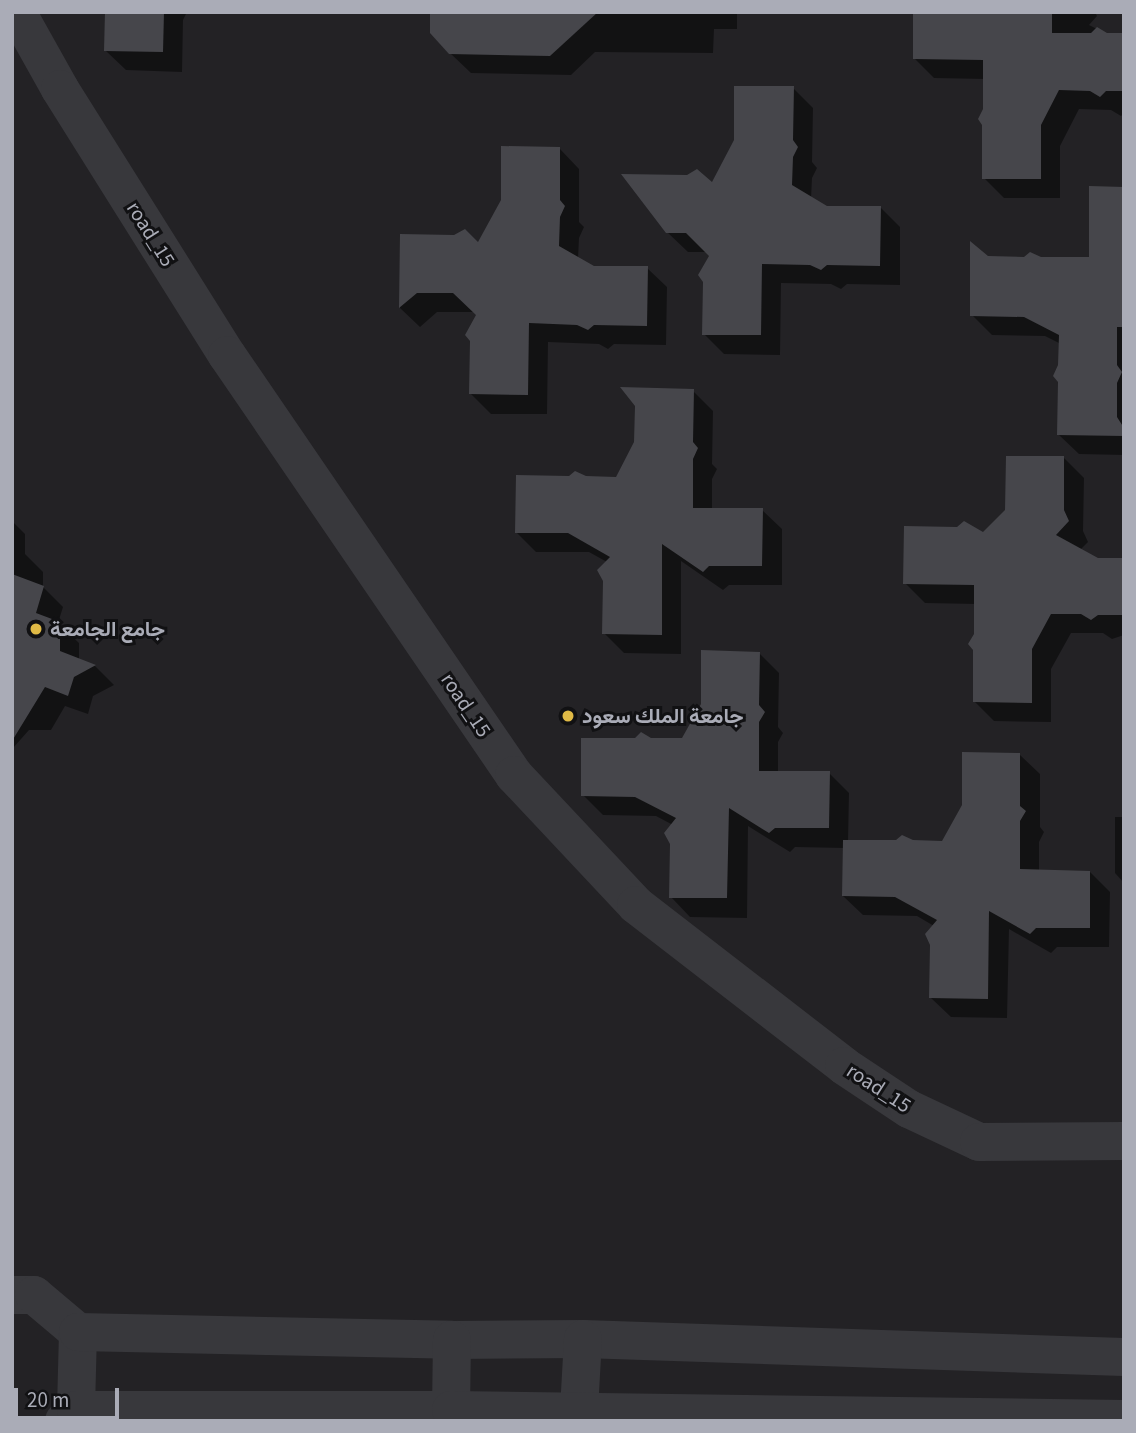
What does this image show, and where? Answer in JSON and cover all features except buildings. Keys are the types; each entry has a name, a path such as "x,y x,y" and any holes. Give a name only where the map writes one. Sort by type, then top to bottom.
{"street":[{"name":"road_15","path":"17,12 60,89 227,355 514,775 636,905 844,1066 909,1109 979,1142 1124,1141"},
{"path":"12,1295 34,1295 78,1332 452,1340 583,1339 1124,1357"},
{"path":"78,1332 70,1416 579,1410 925,1419 1124,1419"},
{"path":"579,1410 583,1339"},
{"path":"451,1410 452,1340"}],"shaded area":[{"name":"جامعة الملك سعود","path":"12,12 1124,12 1124,1421 12,1421"}],"place":[{"name":"جامع الجامعة","path":"36,629"},
{"name":"جامعة الملك سعود","path":"568,716"}]}
